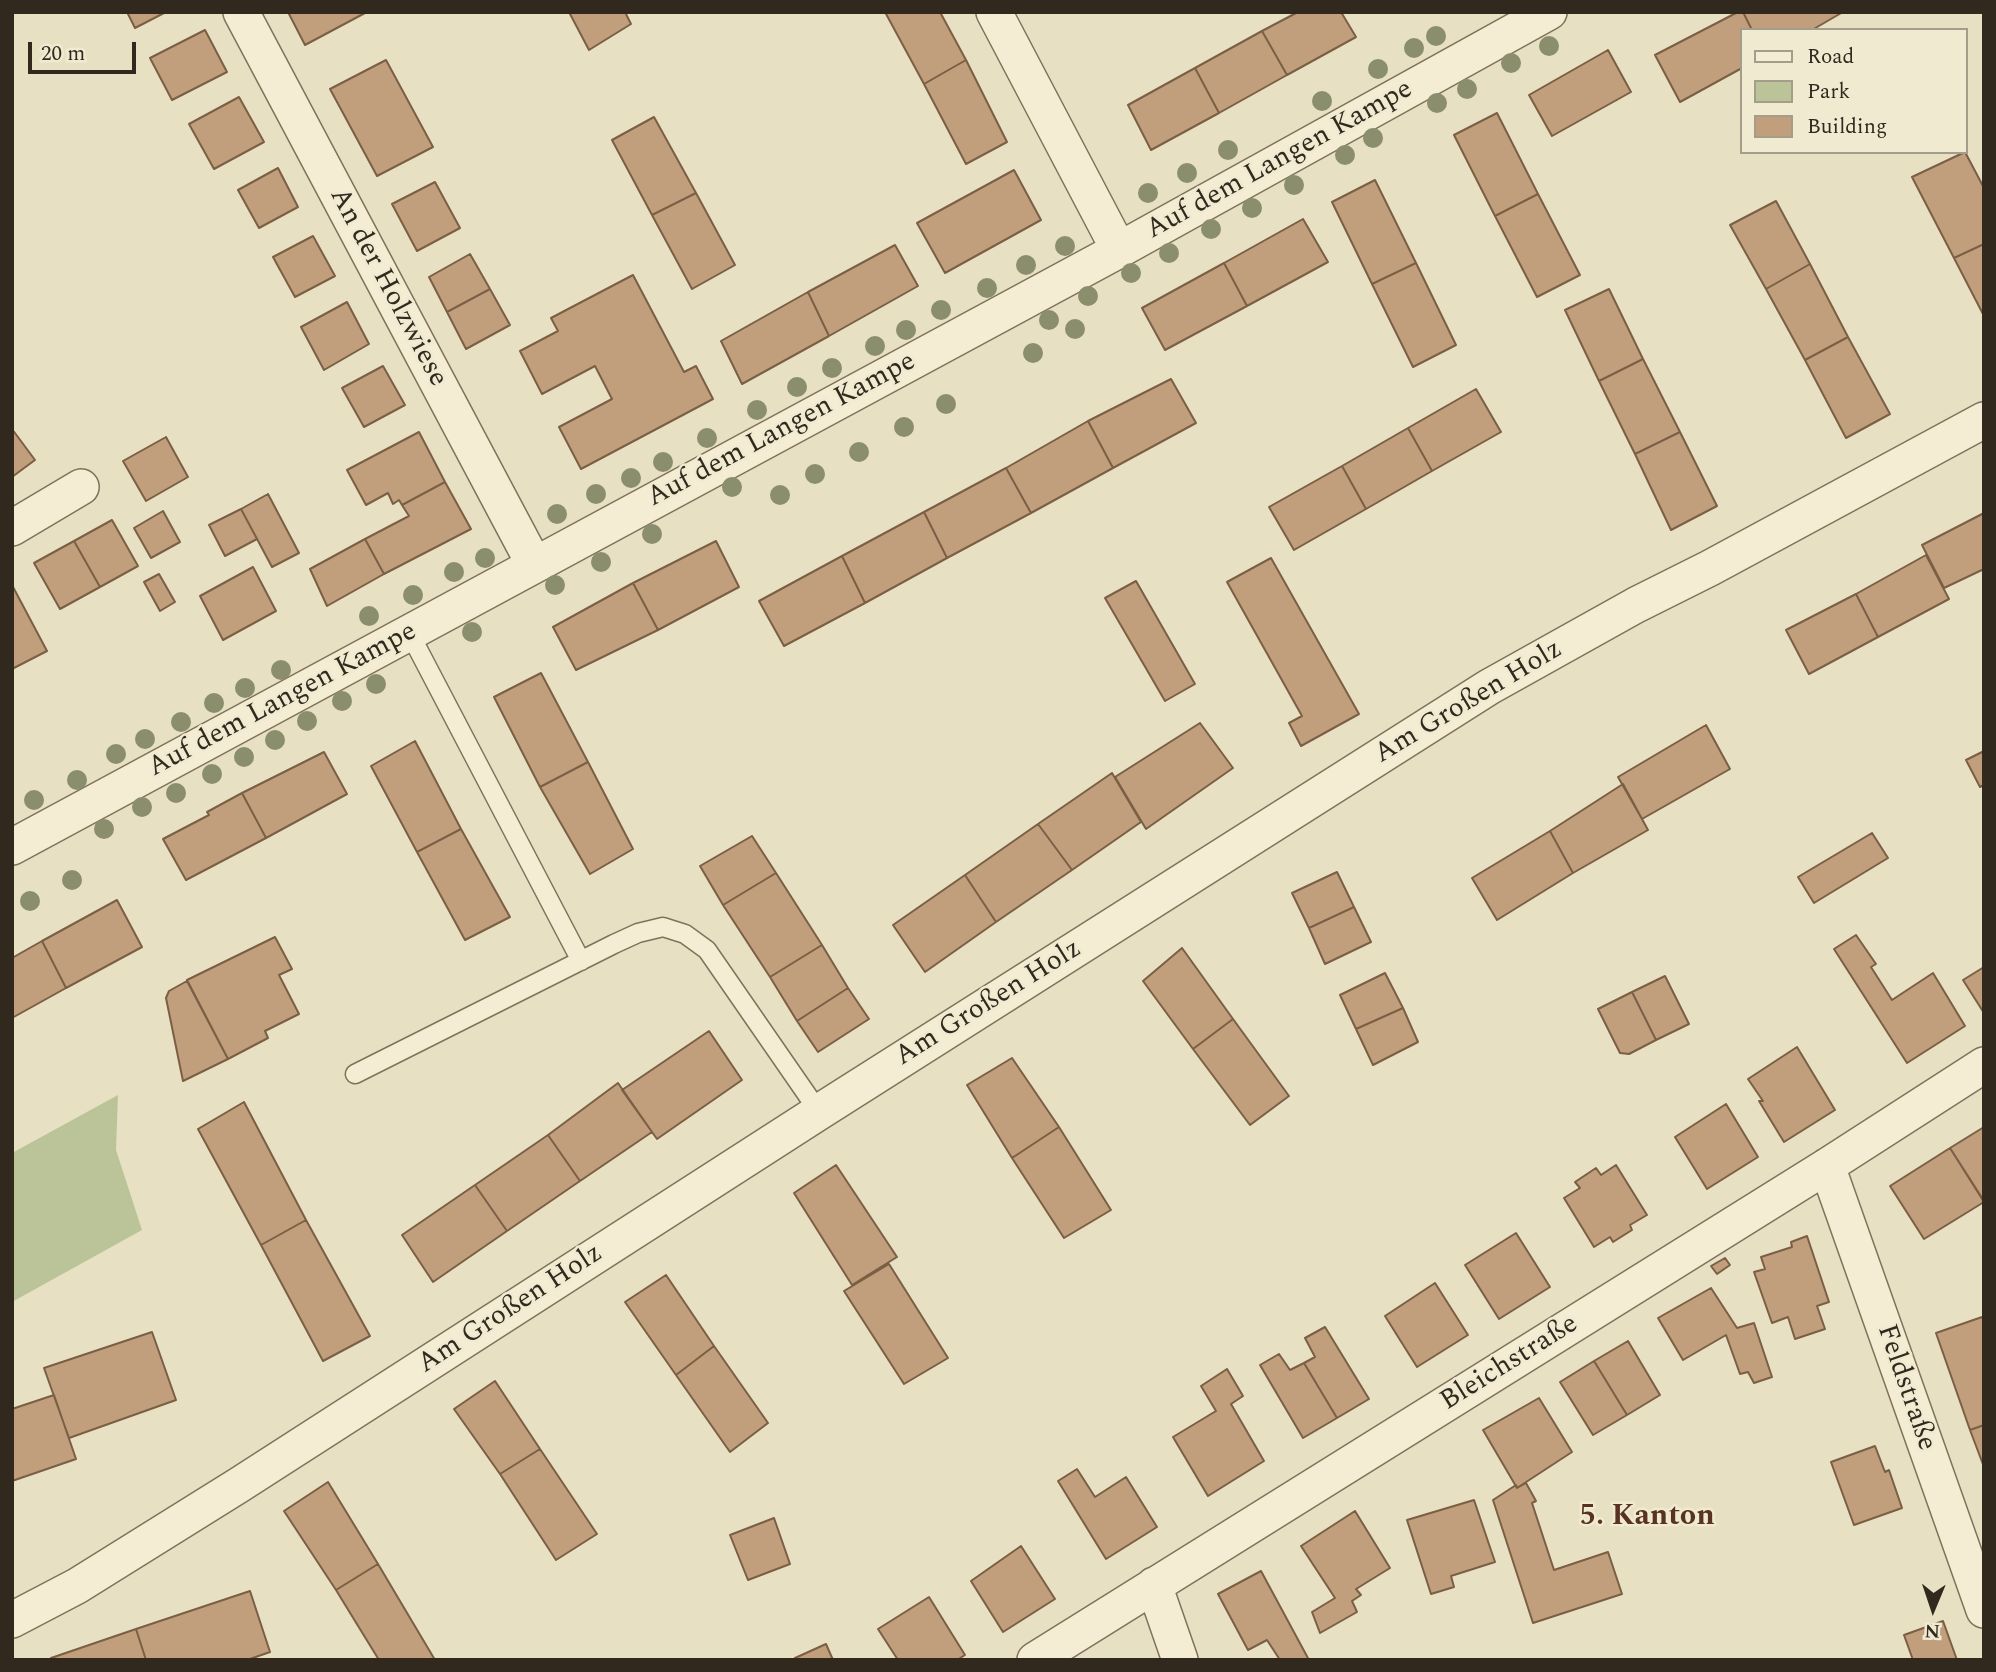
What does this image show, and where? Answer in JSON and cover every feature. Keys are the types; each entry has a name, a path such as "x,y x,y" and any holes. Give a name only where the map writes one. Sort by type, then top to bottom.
{"street":[{"name":"An der Holzwiese","path":"241,12 534,564"},
{"path":"994,12 1119,250"},
{"name":"Auf dem Langen Kampe","path":"12,847 1119,250 1549,12"},
{"name":"Am Großen Holz","path":"12,1620 77,1586 240,1485 818,1112 1489,687 1636,605 1984,420"},
{"path":"12,528 81,487"},
{"name":"Bleichstraße","path":"1035,1660 1827,1166 1984,1065"},
{"name":"Feldstraße","path":"1827,1166 1984,1610"},
{"path":"1154,1585 1180,1660"}],"lane":[{"path":"410,634 581,961"},
{"path":"355,1074 638,933 663,928 685,934 706,950 818,1112"}],"green space":[{"path":"118,1095 116,1150 142,1230 12,1302 12,1153"}],"building":[{"path":"127,12 166,12 135,28"},
{"path":"288,12 365,12 365,13 305,45"},
{"path":"569,12 625,12 631,24 589,50"},
{"path":"885,12 940,12 966,60 924,84"},
{"path":"1298,12 1341,12 1356,37 1287,75 1262,31"},
{"path":"1738,12 1743,12 1751,28 1741,28 1741,69 1680,102 1655,55"},
{"path":"1743,12 1843,12 1815,28 1751,28"},
{"path":"205,30 227,72 172,100 150,58"},
{"path":"1262,31 1287,75 1219,113 1195,68"},
{"path":"1608,50 1631,92 1552,136 1529,95"},
{"path":"386,60 433,147 377,176 330,89"},
{"path":"966,60 1007,142 966,164 924,84"},
{"path":"1195,68 1219,113 1151,150 1128,105"},
{"path":"239,97 264,142 214,169 189,124"},
{"path":"1497,113 1538,194 1495,216 1454,135"},
{"path":"654,117 696,193 652,215 612,140"},
{"path":"1966,154 1984,188 1984,244 1954,258 1912,177"},
{"path":"278,168 298,207 259,228 238,190"},
{"path":"1014,170 1041,220 945,273 917,223"},
{"path":"1375,180 1416,263 1372,284 1332,202"},
{"path":"435,182 460,228 417,251 392,204"},
{"path":"696,193 735,265 692,289 652,215"},
{"path":"1538,194 1580,275 1537,297 1495,216"},
{"path":"1776,201 1810,264 1766,289 1730,225"},
{"path":"1303,219 1328,262 1247,306 1224,263"},
{"path":"313,236 335,276 295,297 273,257"},
{"path":"1984,244 1984,316 1954,258"},
{"path":"895,245 918,286 829,336 808,292"},
{"path":"470,254 490,289 447,312 429,277"},
{"path":"1224,263 1247,306 1165,350 1142,308"},
{"path":"1416,263 1456,345 1413,367 1372,284"},
{"path":"1810,264 1848,337 1805,360 1766,289"},
{"path":"633,275 684,372 696,366 713,399 581,469 559,427 612,399 595,366 542,394 520,351 558,331 551,318"},
{"path":"490,289 510,325 466,349 447,312"},
{"path":"1609,289 1643,359 1599,381 1565,310"},
{"path":"808,292 829,336 742,384 721,341"},
{"path":"347,302 369,344 324,370 301,327"},
{"path":"1848,337 1890,414 1846,438 1805,360"},
{"path":"1643,359 1680,432 1635,454 1599,381"},
{"path":"383,366 405,405 364,427 342,388"},
{"path":"1171,379 1196,423 1113,468 1088,421"},
{"path":"1476,389 1501,432 1432,471 1408,428"},
{"path":"1088,421 1113,468 1031,513 1006,468"},
{"path":"1408,428 1432,471 1366,509 1342,466"},
{"path":"12,429 35,460 12,477"},
{"path":"419,432 445,482 402,505 399,500 393,504 388,493 366,505 347,470"},
{"path":"1680,432 1717,506 1671,530 1635,454"},
{"path":"166,437 188,477 146,501 123,461"},
{"path":"1342,466 1366,509 1294,550 1269,507"},
{"path":"1006,468 1031,513 947,558 924,512"},
{"path":"445,482 471,529 384,574 365,539 409,516 402,505"},
{"path":"268,494 299,553 272,567 241,509"},
{"path":"241,509 257,539 225,556 209,525"},
{"path":"163,511 180,542 151,558 134,528"},
{"path":"924,512 947,558 865,603 842,556"},
{"path":"1984,513 1984,569 1944,588 1922,545"},
{"path":"112,520 138,566 100,587 74,541"},
{"path":"365,539 384,574 327,606 310,569"},
{"path":"74,541 100,587 60,609 34,563"},
{"path":"716,541 739,587 658,630 633,583"},
{"path":"1926,555 1949,599 1878,637 1856,594"},
{"path":"842,556 865,603 784,646 759,601"},
{"path":"1271,558 1359,714 1301,746 1289,723 1302,716 1227,582"},
{"path":"253,567 276,611 223,640 200,596"},
{"path":"159,574 175,602 160,611 144,582"},
{"path":"1136,581 1195,684 1165,701 1105,598"},
{"path":"633,583 658,630 576,670 553,627"},
{"path":"12,585 47,651 12,669"},
{"path":"1856,594 1878,637 1809,674 1786,630"},
{"path":"541,673 588,762 540,787 494,697"},
{"path":"1200,723 1233,768 1146,829 1115,777"},
{"path":"1706,725 1730,769 1642,819 1618,777"},
{"path":"415,741 461,829 417,852 371,766"},
{"path":"1984,751 1984,785 1980,787 1966,760"},
{"path":"324,752 347,794 266,838 242,793"},
{"path":"588,762 633,849 590,874 540,787"},
{"path":"1112,773 1141,822 1072,870 1038,824"},
{"path":"1623,784 1648,830 1573,873 1550,831"},
{"path":"242,793 266,838 186,880 163,839 209,815 207,812"},
{"path":"1038,824 1072,870 996,922 965,875"},
{"path":"461,829 510,917 465,940 417,852"},
{"path":"1550,831 1573,873 1497,920 1472,878"},
{"path":"1872,833 1888,858 1814,903 1798,877"},
{"path":"752,836 776,873 723,905 700,866"},
{"path":"1337,872 1354,907 1309,928 1292,893"},
{"path":"776,873 822,945 770,977 723,905"},
{"path":"965,875 996,922 925,972 893,925"},
{"path":"117,900 142,947 66,988 42,941"},
{"path":"1354,907 1371,942 1325,964 1309,928"},
{"path":"1856,935 1876,964 1871,967 1892,1000 1933,973 1965,1026 1907,1063 1834,949"},
{"path":"275,937 292,969 279,975 299,1014 265,1031 268,1038 228,1059 187,980"},
{"path":"42,941 66,988 12,1018 12,958"},
{"path":"822,945 848,988 797,1021 770,977"},
{"path":"1182,948 1233,1019 1193,1049 1143,981"},
{"path":"1984,967 1984,1013 1963,980"},
{"path":"1385,973 1403,1008 1356,1029 1340,995"},
{"path":"1665,976 1689,1024 1656,1040 1632,992"},
{"path":"187,981 228,1059 183,1081 166,998 169,991"},
{"path":"848,988 869,1019 818,1052 797,1021"},
{"path":"1632,992 1656,1040 1629,1054 1620,1053 1598,1009"},
{"path":"1403,1008 1418,1042 1373,1065 1356,1029"},
{"path":"1233,1019 1289,1096 1250,1125 1193,1049"},
{"path":"709,1031 742,1080 657,1139 622,1090"},
{"path":"1797,1047 1835,1110 1784,1142 1759,1101 1763,1101 1748,1079"},
{"path":"1012,1058 1059,1127 1012,1158 967,1085"},
{"path":"618,1083 652,1132 580,1181 548,1135"},
{"path":"244,1102 306,1220 261,1245 198,1129"},
{"path":"1726,1104 1758,1157 1707,1189 1675,1137"},
{"path":"1059,1127 1111,1210 1064,1238 1012,1158"},
{"path":"1984,1127 1984,1201 1950,1148"},
{"path":"548,1135 580,1181 507,1231 475,1185"},
{"path":"1950,1148 1984,1202 1924,1239 1890,1186"},
{"path":"836,1165 897,1257 852,1285 794,1193"},
{"path":"1616,1165 1647,1215 1630,1225 1632,1230 1613,1242 1610,1237 1594,1247 1564,1198 1580,1188 1575,1182 1596,1168 1601,1175"},
{"path":"475,1185 507,1231 433,1282 402,1235"},
{"path":"306,1220 370,1336 323,1361 261,1245"},
{"path":"1516,1233 1550,1287 1499,1319 1465,1265"},
{"path":"1807,1236 1829,1302 1817,1306 1825,1329 1795,1339 1788,1317 1772,1323 1754,1272 1765,1269 1761,1257 1792,1247 1791,1242"},
{"path":"1725,1258 1730,1265 1717,1274 1711,1266"},
{"path":"889,1264 948,1358 904,1384 844,1291"},
{"path":"666,1275 714,1346 676,1375 625,1302"},
{"path":"1435,1283 1468,1335 1417,1367 1385,1316"},
{"path":"1711,1288 1737,1328 1754,1323 1772,1377 1754,1383 1748,1372 1740,1374 1726,1335 1683,1360 1658,1318"},
{"path":"1982,1317 1984,1425 1970,1430 1936,1333"},
{"path":"1325,1327 1369,1399 1337,1418 1304,1363 1315,1357 1305,1338"},
{"path":"152,1332 176,1400 69,1438 44,1368"},
{"path":"1628,1341 1660,1395 1627,1415 1594,1361"},
{"path":"714,1346 768,1423 730,1452 676,1375"},
{"path":"1279,1354 1290,1370 1304,1363 1337,1418 1303,1438 1260,1365"},
{"path":"1594,1361 1627,1415 1593,1435 1560,1382"},
{"path":"1227,1369 1243,1396 1231,1404 1264,1461 1208,1496 1173,1437 1216,1411 1201,1386"},
{"path":"495,1381 540,1449 500,1474 454,1409"},
{"path":"54,1395 76,1459 12,1481 12,1409"},
{"path":"1539,1398 1572,1452 1517,1488 1483,1430"},
{"path":"1984,1425 1984,1467 1970,1430"},
{"path":"1875,1446 1885,1472 1889,1470 1902,1508 1854,1525 1831,1462"},
{"path":"540,1449 597,1534 556,1560 500,1474"},
{"path":"1077,1469 1095,1497 1126,1477 1157,1527 1106,1559 1058,1481"},
{"path":"328,1482 378,1564 336,1590 284,1511"},
{"path":"1526,1483 1536,1501 1532,1503 1554,1570 1608,1552 1622,1594 1533,1623 1493,1500 1516,1485 1517,1488"},
{"path":"1474,1500 1495,1562 1451,1576 1454,1587 1431,1594 1407,1520"},
{"path":"1355,1511 1390,1568 1356,1589 1361,1595 1352,1601 1357,1612 1320,1633 1312,1612 1335,1598 1301,1546"},
{"path":"774,1518 790,1564 748,1580 730,1535"},
{"path":"1021,1546 1055,1599 1003,1632 971,1581"},
{"path":"378,1564 435,1660 379,1660 336,1590"},
{"path":"1261,1571 1309,1660 1280,1660 1267,1640 1248,1650 1218,1594"},
{"path":"250,1591 270,1652 247,1660 146,1660 136,1629"},
{"path":"929,1597 965,1655 957,1660 898,1660 878,1629"},
{"path":"1943,1621 1957,1660 1913,1660 1904,1635"},
{"path":"136,1629 146,1660 51,1658"},
{"path":"826,1644 833,1660 795,1658"}],"district":[{"name":"5. Kanton","path":"1647,1518"}]}
